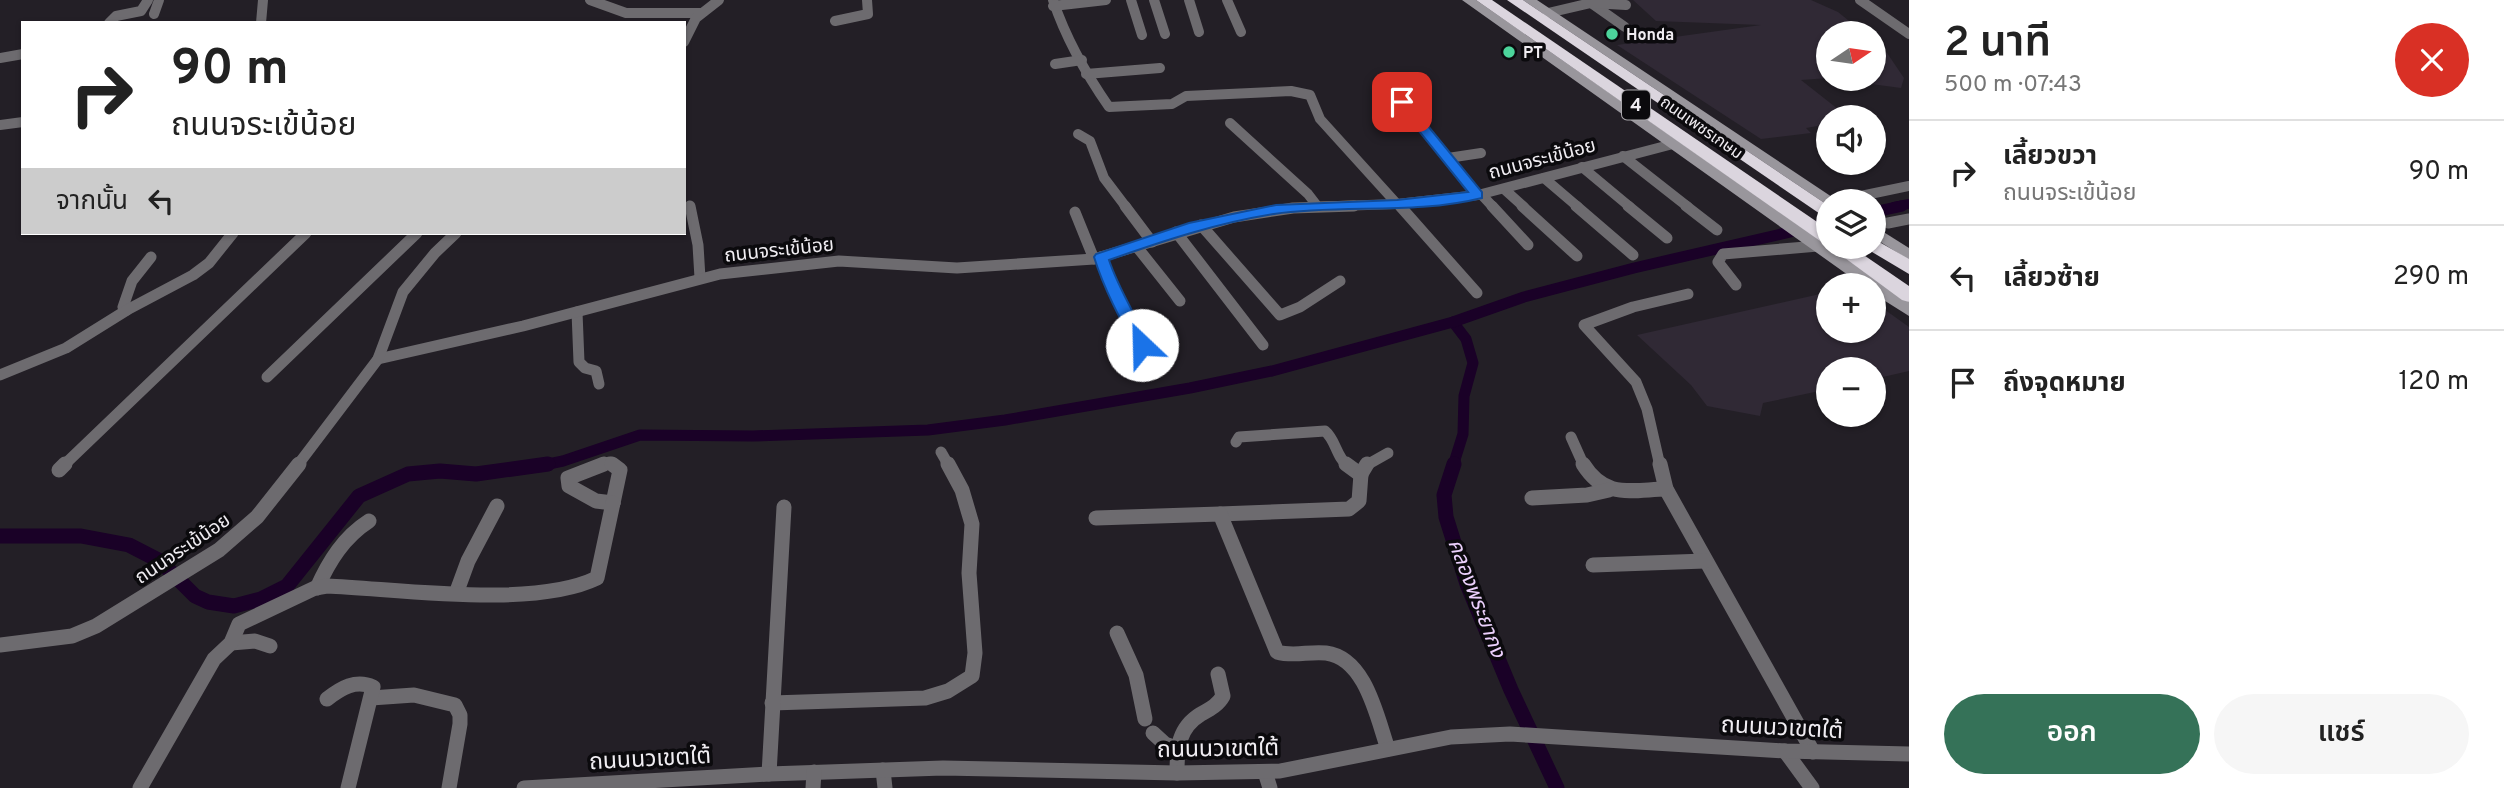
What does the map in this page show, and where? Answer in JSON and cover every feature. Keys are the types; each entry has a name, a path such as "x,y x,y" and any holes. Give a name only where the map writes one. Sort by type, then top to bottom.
{"highway":[{"name":"ถนนเพชรเกษม","path":"1483,0 1816,237"},
{"name":"ถนนเพชรเกษม","path":"1514,0 1527,4 1816,199"},
{"path":"1886,253 1909,268"},
{"name":"ถนนเพชรเกษม","path":"1851,259 1909,295"}],"main road":[{"name":"4","path":"1468,0 1673,144 1780,212"},
{"name":"4","path":"1527,4 1548,13 1816,199"},
{"path":"1886,232 1909,254"},
{"name":"4","path":"1843,259 1859,273"},
{"name":"4","path":"1886,294 1909,310"}],"street":[{"path":"111,21 116,16 141,11 148,0"},
{"path":"154,15 159,0"},
{"path":"261,21 263,0"},
{"path":"590,0 626,13 701,13"},
{"path":"686,38 696,18 719,0"},
{"path":"835,21 869,14 867,0"},
{"path":"1106,0 1053,3 1064,32 1082,60 1086,74 1111,109 1172,104 1186,96 1291,92 1307,94 1312,98 1320,119 1477,293"},
{"path":"1131,0 1142,35"},
{"path":"1154,0 1165,34"},
{"path":"1189,0 1199,32"},
{"path":"1227,0 1241,32"},
{"path":"1860,0 1907,31"},
{"path":"1591,3 1625,27"},
{"path":"1548,13 1591,3 1626,5"},
{"path":"0,58 21,54"},
{"path":"1055,64 1082,60"},
{"path":"1086,74 1160,68"},
{"path":"1388,85 1479,194 1528,246"},
{"path":"0,125 21,122"},
{"path":"1230,123 1308,194 1318,207"},
{"path":"1078,134 1090,141 1104,178 1152,242"},
{"name":"ถนนจระเข้น้อย","path":"0,645 72,636 96,626 219,550 257,517 320,434 364,382 378,359 577,312 700,278 828,262 957,268 1098,258 1201,225 1276,209 1398,204 1479,194 1673,144"},
{"path":"1448,158 1481,153"},
{"path":"1623,156 1717,230"},
{"path":"1582,167 1667,237"},
{"path":"1544,178 1633,255"},
{"path":"1886,191 1909,186"},
{"path":"1504,189 1577,256"},
{"path":"690,206 698,245 700,278"},
{"path":"1075,212 1112,291 1124,307 1142,345"},
{"path":"1886,226 1909,219"},
{"path":"1201,225 1280,315 1300,307 1340,281"},
{"path":"1176,232 1263,345"},
{"path":"0,375 66,348 127,310 202,269 217,255 232,235"},
{"path":"59,470 304,235"},
{"path":"267,377 415,235"},
{"path":"378,359 403,292 435,253 454,235"},
{"path":"1736,285 1720,267 1718,262 1723,254 1779,247 1795,249 1816,245"},
{"path":"1137,247 1180,301"},
{"path":"127,310 123,307 125,295 151,257"},
{"path":"1688,294 1633,307 1584,325 1636,382 1647,409 1666,489 1814,752"},
{"path":"577,312 579,362 584,369 596,371 600,384"},
{"path":"1236,442 1240,437 1254,434 1325,431 1343,462 1361,475"},
{"path":"1572,437 1586,468 1609,490"},
{"path":"772,703 925,698 948,691 972,676 975,653 969,573 972,524 962,491 941,452"},
{"path":"1096,518 1349,509 1357,506 1362,498 1361,475 1369,462 1388,453"},
{"path":"1532,498 1587,495 1609,490 1666,489"},
{"path":"140,788 199,690 217,654 231,643 243,621 317,588 337,586 500,593 571,590 595,581 613,503"},
{"path":"457,591 461,577 497,506"},
{"path":"768,774 784,506"},
{"path":"1220,514 1277,652 1329,653 1349,662 1358,674 1388,749"},
{"path":"317,588 325,569 349,537 369,521"},
{"path":"1594,565 1706,561"},
{"path":"1117,633 1136,675 1149,726 1165,744 1177,748"},
{"path":"231,643 255,642 270,646"},
{"path":"1177,773 1179,737 1192,719 1217,706 1225,697 1226,692 1218,674"},
{"path":"327,699 345,686 372,685 348,788"},
{"path":"371,698 418,693 455,705 460,715 460,724 449,788"},
{"name":"ถนนนวเขตใต้","path":"524,788 768,774 813,780 883,770 943,768 1265,772 1304,768 1451,737 1510,734 1785,751 1909,754"},
{"path":"1785,751 1812,788"},
{"path":"883,770 885,788"},
{"path":"1265,772 1270,788"}],"shaded area":[{"path":"1633,0 1811,0 1838,12 1849,21 1816,21 1816,79 1801,80 1833,105 1816,105 1816,126 1806,128 1811,133 1761,139 1617,45 1761,25 1656,21"},
{"path":"1886,52 1904,78 1901,88 1886,86"},
{"path":"1816,295 1816,343 1886,343 1886,311 1909,327 1909,371 1886,376 1886,357 1816,357 1816,392 1763,403 1760,416 1707,406 1691,385 1637,335"}],"waterway":[{"path":"1894,207 1909,204"},
{"path":"1886,209 1902,206"},
{"path":"1453,322 1524,297 1634,268 1816,226"},
{"path":"539,466 563,461 640,435 753,436 928,430 1005,420 1272,371 1453,322"},
{"name":"คลองพระยากง","path":"1453,322 1466,339 1473,363 1464,396 1463,434 1453,466"},
{"path":"0,536 81,536 129,545 160,561 195,596 208,602 234,606 261,599 287,586 359,496 408,474 440,471 476,474 548,464"},
{"name":"คลองพระยากง","path":"1454,464 1444,495 1446,517 1467,584 1511,690 1557,788"}],"place":[{"name":"Honda","path":"1612,34"},
{"name":"PT","path":"1509,52"}],"route":[{"path":"1142,345 1124,307 1112,291 1101,257 1121,253 1194,226 1276,209 1397,204 1478,195 1402,102"}]}
